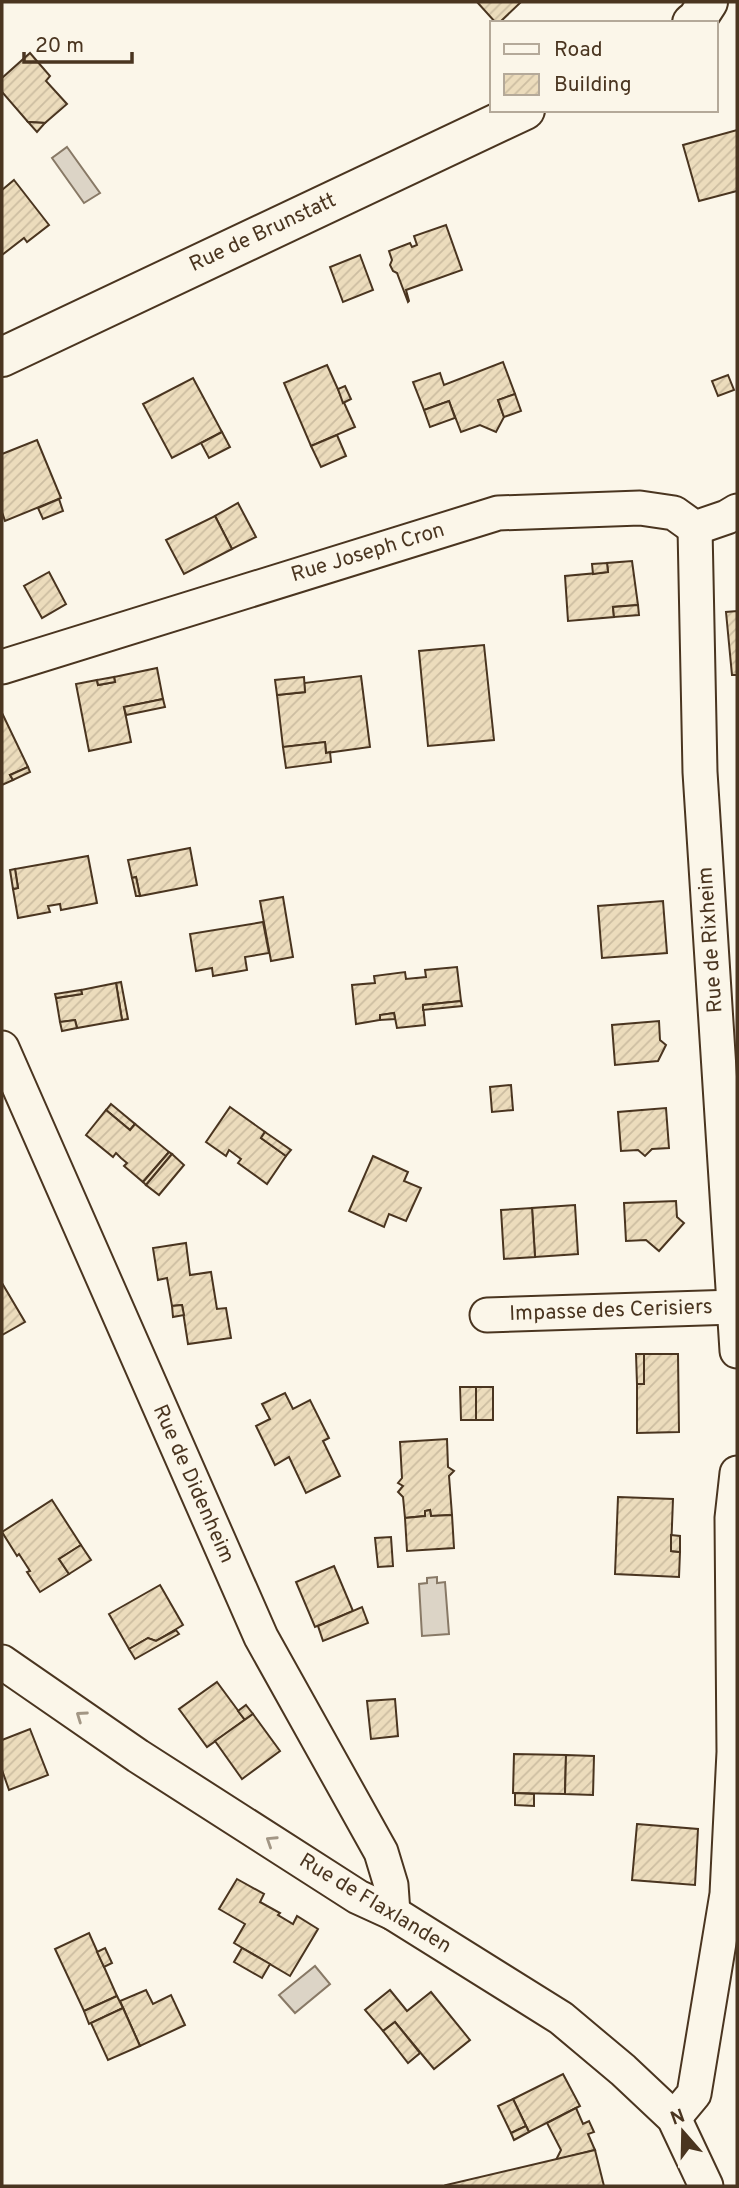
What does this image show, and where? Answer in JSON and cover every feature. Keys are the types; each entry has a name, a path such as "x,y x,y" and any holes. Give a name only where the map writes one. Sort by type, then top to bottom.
{"main road":[{"path":"694,21 708,2"},
{"name":"Rue de Brunstatt","path":"2,356 521,112"}],"street":[{"name":"Rue Joseph Cron","path":"2,667 498,513 640,508 674,513 695,528"},
{"path":"695,528 737,511"},
{"name":"Rue de Rixheim","path":"695,528 700,772 737,1351"},
{"name":"Rue de Didenheim","path":"2,1048 261,1637 381,1852 391,1885 393,1913"},
{"name":"Impasse des Cerisiers","path":"487,1315 735,1307"},
{"path":"674,2118 694,2094 727,1894 734,1752 732,1518 737,1473"},
{"name":"Rue de Flaxlanden","path":"2,1662 138,1756 358,1897 393,1913 561,2018 623,2070 674,2118 706,2186"}],"shaded area":[{"path":"67,147 100,193 84,203 52,158"},
{"path":"437,1577 437,1583 445,1582 449,1634 422,1636 419,1584 427,1583 427,1578"},
{"path":"315,1966 330,1984 295,2013 279,1995"}],"building":[{"path":"477,2 521,2 501,21 494,21"},
{"path":"30,53 50,76 46,81 67,104 45,123 28,122 2,92 2,78"},
{"path":"28,122 45,123 37,132"},
{"path":"737,130 737,191 699,201 683,145"},
{"path":"14,180 49,225 27,242 24,238 2,255 2,190"},
{"path":"446,225 462,270 406,290 408,302 397,273 390,265 392,260 389,251 410,243 412,247 417,245 414,236"},
{"path":"360,255 373,290 343,302 330,267"},
{"path":"503,362 515,394 498,400 504,417 496,432 480,425 461,432 449,401 424,410 413,382 440,373 444,385"},
{"path":"327,365 355,427 311,446 284,383"},
{"path":"728,375 734,390 718,396 712,381"},
{"path":"193,378 222,432 172,458 143,404"},
{"path":"345,386 351,399 343,403 338,389"},
{"path":"515,394 521,411 504,417 498,400"},
{"path":"449,401 455,418 430,427 424,410"},
{"path":"222,432 230,447 209,458 201,443"},
{"path":"337,435 346,456 321,467 311,446"},
{"path":"37,440 61,498 5,521 2,512 2,454"},
{"path":"59,499 63,511 43,519 38,508"},
{"path":"238,503 256,537 232,549 215,516"},
{"path":"215,516 232,549 184,574 166,540"},
{"path":"632,561 638,605 613,607 614,617 568,621 565,576 608,572 607,563"},
{"path":"607,563 608,572 593,574 592,564"},
{"path":"49,572 66,604 42,618 24,586"},
{"path":"638,605 639,615 614,617 613,607"},
{"path":"737,611 737,675 732,675 726,612"},
{"path":"484,645 494,740 428,746 419,651"},
{"path":"157,668 163,699 124,707 131,742 89,751 76,684 97,680 98,685 115,682 114,677"},
{"path":"361,676 370,747 326,753 325,742 283,747 277,695 305,692 304,683"},
{"path":"114,677 115,682 98,685 97,680"},
{"path":"304,677 305,692 277,695 275,680"},
{"path":"163,699 165,707 126,715 124,707"},
{"path":"2,713 28,767 10,775 13,780 2,785"},
{"path":"325,742 326,753 330,752 331,762 286,768 283,747"},
{"path":"28,767 30,772 13,780 10,775"},
{"path":"190,848 197,885 140,896 136,877 132,878 128,860"},
{"path":"88,856 97,903 61,910 60,904 48,906 50,912 18,918 13,889 18,888 15,869"},
{"path":"15,869 18,888 13,889 10,870"},
{"path":"136,877 140,896 136,896 132,878"},
{"path":"283,897 293,957 271,961 260,901"},
{"path":"663,901 667,953 602,958 598,906"},
{"path":"263,922 269,953 245,957 247,970 213,976 212,968 196,971 190,934"},
{"path":"457,967 461,1001 423,1005 425,1025 397,1028 394,1013 380,1015 380,1020 356,1024 352,985 375,983 374,976 405,972 406,979 426,977 425,970"},
{"path":"121,982 128,1019 122,1020 116,983"},
{"path":"116,983 122,1020 77,1028 75,1020 60,1022 56,998 82,994 81,990"},
{"path":"81,990 82,994 56,998 55,994"},
{"path":"461,1001 462,1006 423,1010 423,1005"},
{"path":"394,1013 395,1019 380,1020 380,1015"},
{"path":"75,1020 77,1028 62,1031 60,1022"},
{"path":"659,1021 660,1040 666,1045 658,1061 615,1065 612,1025"},
{"path":"511,1085 513,1110 492,1112 490,1087"},
{"path":"111,1104 135,1124 130,1130 106,1110"},
{"path":"230,1107 265,1132 261,1138 286,1156 267,1184 238,1163 241,1159 229,1150 226,1156 206,1142"},
{"path":"666,1108 669,1148 652,1149 645,1156 638,1150 621,1151 618,1112"},
{"path":"106,1110 130,1130 135,1124 169,1152 143,1182 124,1166 127,1163 116,1153 113,1157 86,1135"},
{"path":"265,1132 291,1150 286,1156 261,1138"},
{"path":"169,1152 172,1154 146,1185 143,1182"},
{"path":"172,1154 184,1165 159,1195 146,1185"},
{"path":"373,1156 408,1172 404,1181 421,1188 406,1221 389,1214 384,1227 349,1211"},
{"path":"676,1201 677,1217 684,1223 659,1251 646,1240 626,1241 624,1203"},
{"path":"575,1205 578,1254 535,1257 532,1208"},
{"path":"532,1208 535,1257 504,1259 501,1210"},
{"path":"186,1243 190,1275 211,1272 217,1309 226,1308 231,1338 188,1344 182,1305 172,1306 167,1278 158,1280 153,1248"},
{"path":"2,1283 25,1322 2,1335"},
{"path":"182,1305 184,1315 173,1317 172,1306"},
{"path":"636,1354 644,1354 644,1384 637,1384"},
{"path":"644,1354 678,1354 679,1432 637,1433 637,1384 644,1384"},
{"path":"460,1387 476,1387 476,1420 461,1420"},
{"path":"476,1387 493,1387 493,1420 476,1420"},
{"path":"285,1393 293,1409 310,1400 329,1438 323,1441 340,1476 306,1493 289,1457 275,1465 256,1426 270,1419 262,1404"},
{"path":"447,1439 448,1467 454,1471 449,1476 452,1515 431,1516 430,1510 425,1511 425,1516 405,1518 403,1497 398,1492 403,1486 398,1483 402,1478 400,1442"},
{"path":"618,1497 673,1499 671,1551 680,1552 679,1577 615,1574"},
{"path":"52,1500 81,1545 59,1559 69,1574 40,1592 27,1572 30,1571 2,1532"},
{"path":"430,1510 431,1516 452,1515 454,1548 407,1551 405,1518 425,1516 425,1511"},
{"path":"671,1535 680,1536 680,1552 671,1551"},
{"path":"391,1537 393,1566 378,1567 375,1538"},
{"path":"81,1545 91,1560 69,1574 59,1559"},
{"path":"334,1566 353,1611 315,1627 296,1582"},
{"path":"160,1585 183,1625 156,1641 148,1638 129,1649 109,1614"},
{"path":"362,1607 368,1623 323,1641 318,1626"},
{"path":"176,1630 179,1634 135,1659 129,1649 148,1638 156,1641"},
{"path":"217,1682 245,1720 207,1747 179,1709"},
{"path":"395,1699 398,1736 371,1739 367,1701"},
{"path":"246,1705 253,1714 245,1720 238,1711"},
{"path":"253,1714 280,1751 242,1779 215,1741"},
{"path":"30,1729 48,1775 9,1790 2,1770 2,1740"},
{"path":"514,1754 566,1755 565,1794 513,1793"},
{"path":"566,1755 594,1756 593,1795 565,1794"},
{"path":"515,1793 534,1794 534,1806 515,1805"},
{"path":"637,1824 698,1829 695,1885 632,1880"},
{"path":"237,1879 264,1894 260,1902 280,1913 278,1915 293,1924 297,1916 318,1929 290,1976 234,1943 245,1924 219,1909"},
{"path":"89,1933 117,1996 84,2011 55,1949"},
{"path":"105,1948 112,1963 104,1967 97,1952"},
{"path":"242,1948 270,1964 262,1978 234,1962"},
{"path":"146,1990 153,2004 171,1995 185,2025 140,2046 120,2001"},
{"path":"390,1990 407,2011 431,1992 470,2040 434,2069 395,2022 383,2031 365,2010"},
{"path":"117,1996 123,2008 89,2024 84,2011"},
{"path":"123,2008 140,2046 108,2060 91,2023"},
{"path":"395,2022 420,2053 408,2063 383,2031"},
{"path":"563,2074 580,2106 529,2132 513,2099"},
{"path":"513,2099 526,2126 511,2133 498,2106"},
{"path":"576,2108 583,2124 589,2121 594,2132 588,2134 595,2150 556,2160 561,2150 547,2123"},
{"path":"526,2126 529,2132 514,2140 511,2133"},
{"path":"595,2150 604,2186 446,2185"}]}
